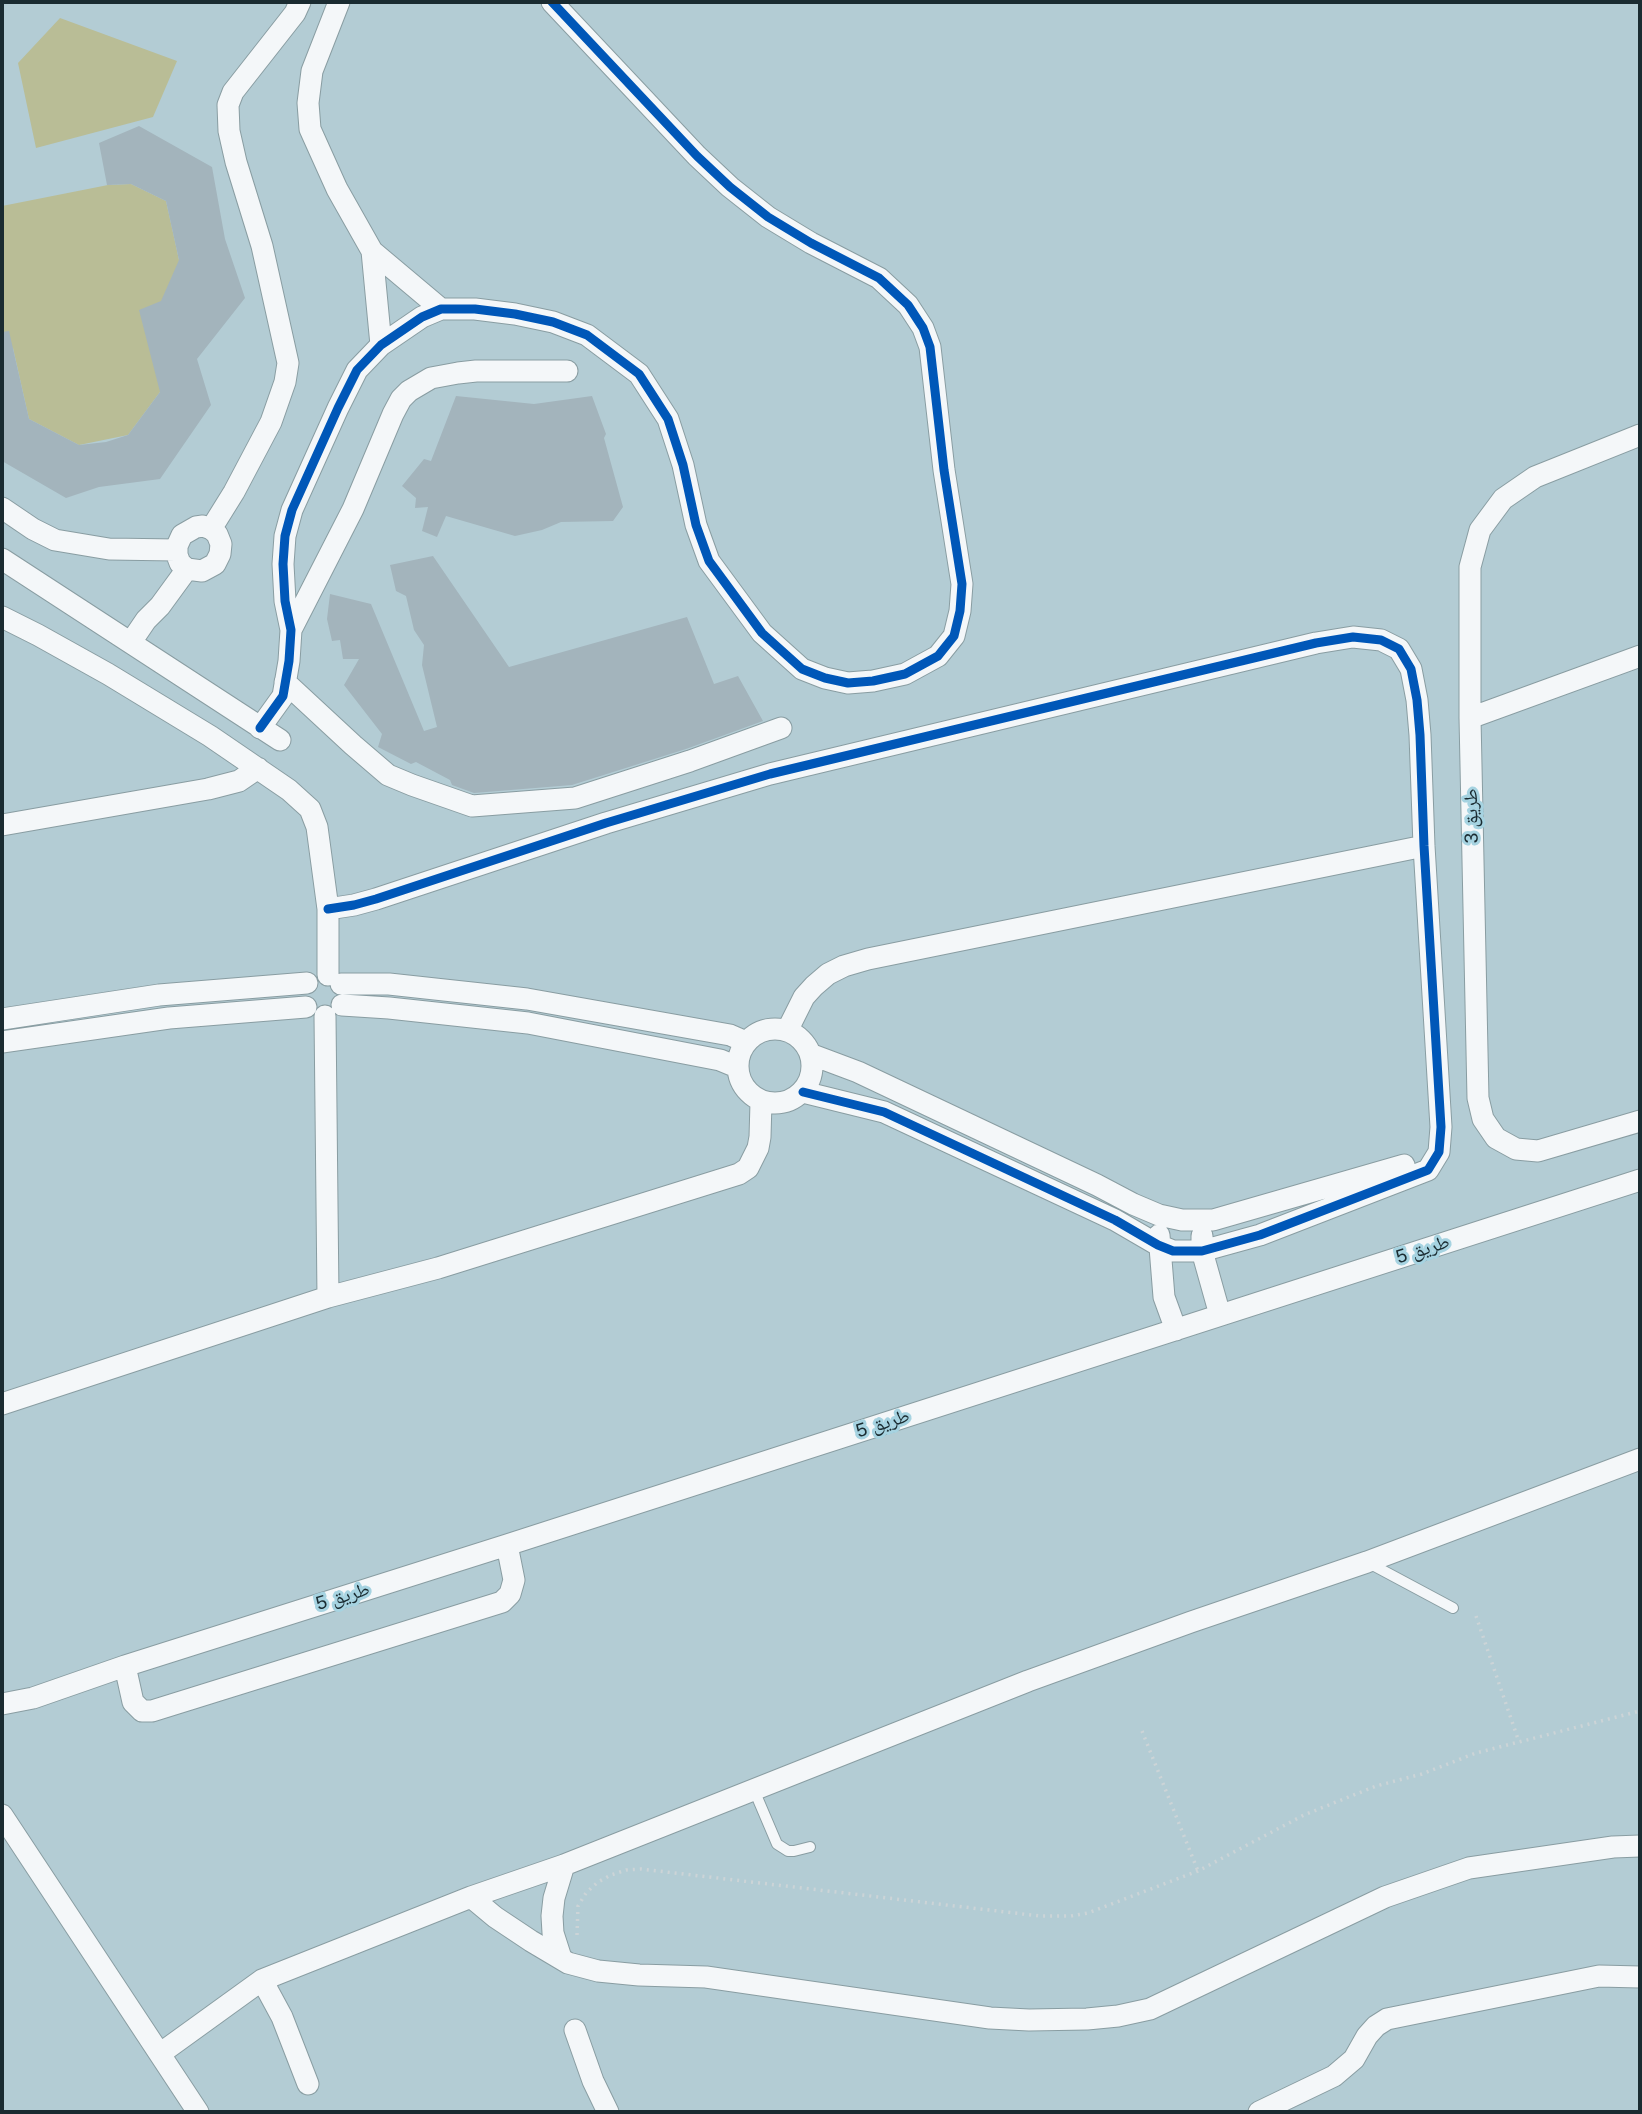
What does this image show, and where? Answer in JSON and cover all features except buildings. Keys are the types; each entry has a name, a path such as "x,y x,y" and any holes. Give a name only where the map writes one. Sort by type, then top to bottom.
{"street":[{"path":"211,529 271,422 285,382 288,363 262,246 232,141 228,105 233,92 295,13 300,2"},
{"path":"339,2 312,71 308,103 310,129 337,189 372,251 441,309"},
{"path":"260,728 283,696 291,630 285,601 283,564 285,536 292,510 348,386 358,370 381,345 422,317 441,309 475,309 553,322 587,335 639,374 668,419 683,465 696,525 709,561 762,633 802,669 848,683 873,681 905,674 938,656 954,636 960,611 962,584 944,470 930,347 923,328 908,304 879,278 768,217 730,187 697,156 552,2"},
{"path":"372,251 381,345"},
{"path":"291,630 353,509 401,399 431,378 458,373 567,372"},
{"name":"طريق 3","path":"1640,436 1535,477 1503,499 1480,530 1470,567 1470,718 1478,1098 1483,1119 1496,1138 1516,1149 1538,1151 1640,1121"},
{"path":"2,508 55,540 108,549 176,550"},
{"path":"203,526 211,529 221,544 218,559 212,567 202,572 187,569 178,560 176,550 181,535 190,528 203,526"},
{"path":"2,559 280,740"},
{"path":"131,642 187,569"},
{"path":"2,617 108,674 210,736 289,790 310,809 317,827 334,979 345,998 324,1010"},
{"path":"328,909 376,899 606,823 770,774 1316,643 1353,637 1381,640 1399,649 1411,669 1420,735 1441,1127 1439,1152 1428,1170 1260,1235 1202,1251 1173,1251 1115,1220 884,1112 803,1092"},
{"path":"1470,718 1640,656"},
{"path":"285,682 388,775 472,806 575,798 781,728"},
{"path":"2,825 220,786 239,781 258,768"},
{"path":"787,1031 804,997 828,974 844,966 1424,846"},
{"path":"737,1067 720,1060 528,1023 389,1008 256,1009 169,1018 7,1041 5,1018 159,995 307,983 320,975 334,979 527,999 730,1035 746,1042"},
{"path":"307,983 303,990 303,999 324,1010"},
{"path":"324,1010 328,1297"},
{"path":"765,1030 787,1031 805,1044 810,1054 812,1074 803,1092 791,1101 776,1104 761,1102 749,1094 740,1082 737,1067 739,1054 755,1034 765,1030"},
{"path":"810,1054 858,1072 1159,1215 1182,1220 1213,1220 1332,1187 1439,1152"},
{"path":"2,1404 328,1297 438,1268 739,1174 748,1168 758,1147 761,1102"},
{"name":"طريق 5","path":"2,1704 33,1698 125,1666 1640,1180"},
{"path":"1159,1215 1158,1245 1164,1297 1176,1329"},
{"path":"1203,1220 1202,1251 1220,1315"},
{"path":"161,2053 262,1980 1028,1681 1367,1562 1640,1459"},
{"path":"125,1666 133,1702 142,1711 152,1711 502,1602 510,1594 514,1580 507,1545"},
{"path":"2,1815 198,2112"},
{"path":"471,1897 495,1917 568,1961 598,1971 706,1977 990,2018 1087,2019 1150,2009 1348,1914 1424,1882 1469,1868 1613,1847 1640,1846"},
{"path":"564,1864 552,1916 553,1933 568,1961"},
{"path":"1259,2112 1334,2076 1345,2068 1362,2048 1367,2036 1376,2026 1387,2020 1599,1976 1640,1977"},
{"path":"262,1980 282,2017 308,2084"},
{"path":"575,2030 593,2081 608,2112"}],"lane":[{"path":"1367,1562 1453,1608"},
{"path":"754,1790 778,1844 794,1852 810,1847"}],"path":[{"path":"1476,1616 1520,1742"},
{"path":"568,1961 578,1906 586,1893 597,1882 626,1870 641,1869 1054,1916 1088,1913 1198,1871 1304,1815 1376,1786 1476,1753 1640,1711"},
{"path":"1142,1731 1198,1871"}],"green space":[{"path":"60,18 177,61 153,117 36,148 18,63"},
{"path":"131,184 166,201 179,260 160,392 128,435 79,445 29,419 13,348 2,346 2,206 108,185"}],"cycle path":[{"path":"260,728 283,696 289,661 291,630 285,601 283,564 285,536 292,510 357,370 381,345 422,317 441,309 475,309 553,322 587,335 639,374 668,419 683,465 696,525 709,561 762,633 802,669 848,683 873,681 905,674 938,656 954,636 960,611 962,584 944,470 930,347 923,328 908,305 879,278 768,217 730,187 697,156 552,2"},
{"path":"328,909 376,899 606,823 770,774 1316,643 1353,637 1381,640 1399,649 1411,669 1420,735 1441,1127 1439,1152 1428,1170 1260,1235 1202,1251 1173,1251 1115,1220 884,1112 803,1092"}]}
